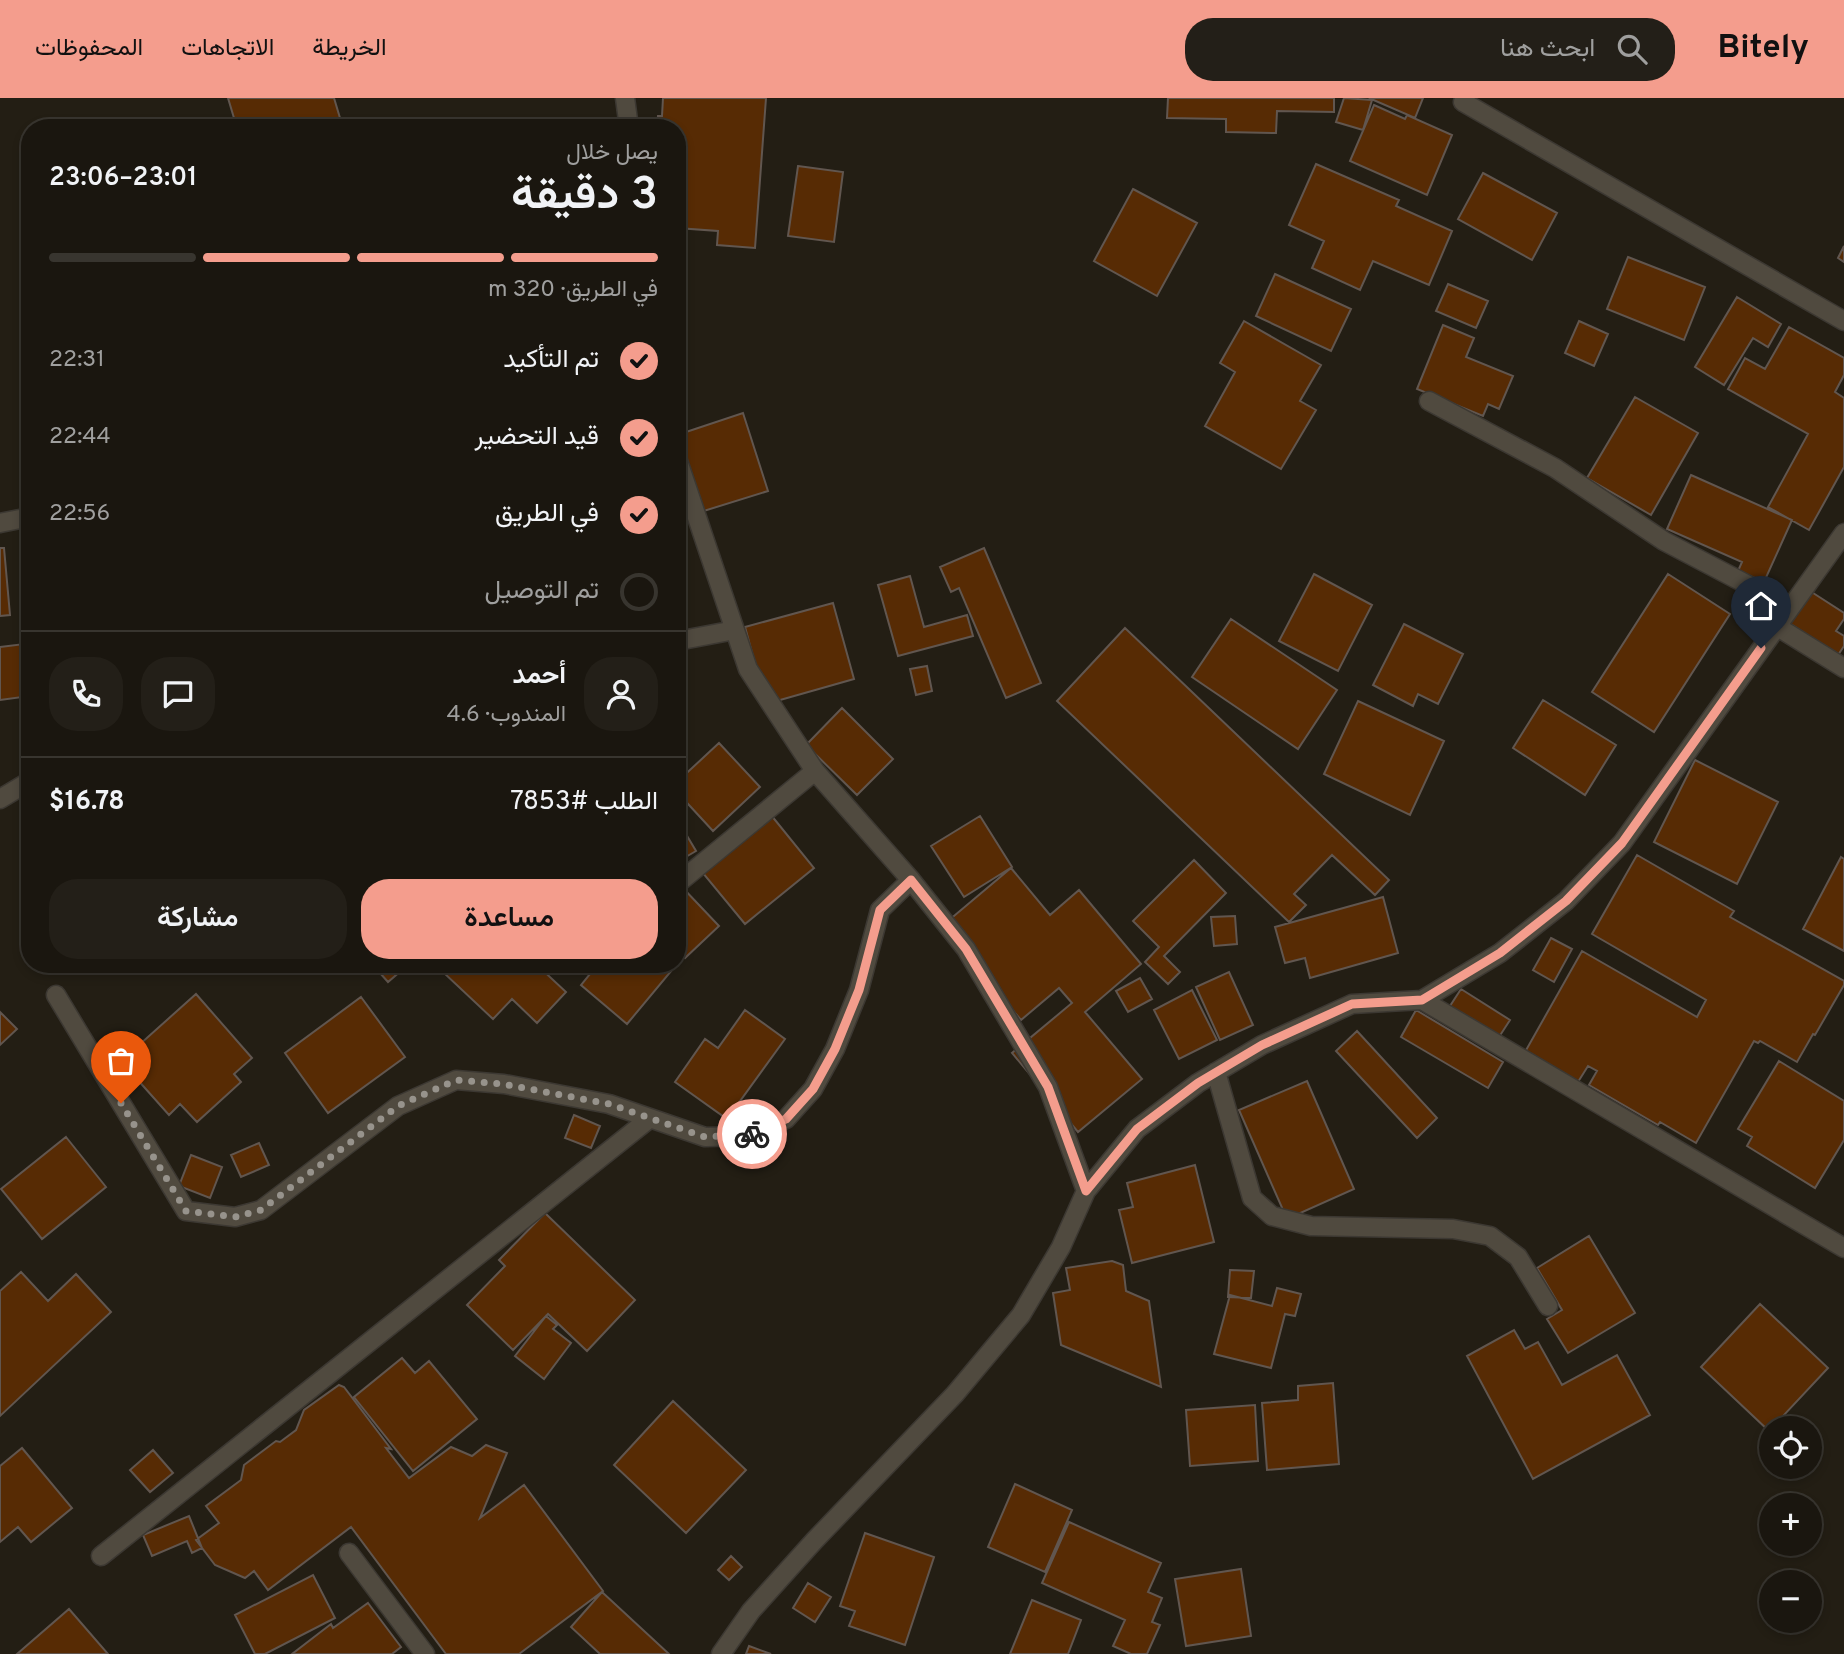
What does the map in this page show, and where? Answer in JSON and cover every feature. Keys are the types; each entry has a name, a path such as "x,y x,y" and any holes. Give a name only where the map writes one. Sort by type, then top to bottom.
{"street":[{"path":"625,98 628,119"},
{"path":"1463,102 1844,321"},
{"path":"1429,401 1555,468 1664,541 1790,607"},
{"path":"686,485 748,669 815,771 911,880 966,949 1048,1087 1086,1191"},
{"path":"0,523 21,519"},
{"path":"721,1654 751,1611 955,1394 1021,1315 1061,1247 1086,1191 1137,1129 1198,1083 1262,1045 1352,1004 1422,1000 1500,953 1566,901 1622,843 1776,626 1842,539"},
{"path":"1776,626 1844,668"},
{"path":"686,642 735,630"},
{"path":"686,877 815,771"},
{"path":"0,799 21,786"},
{"path":"56,995 186,1211 235,1217 261,1210 398,1106 456,1080 503,1084 609,1104 705,1137 748,1136 786,1119 813,1089 835,1049 859,990 880,910 911,880"},
{"path":"1422,1000 1844,1248"},
{"path":"1216,1072 1252,1198 1272,1216 1311,1226 1452,1229 1490,1236 1518,1257 1548,1306"},
{"path":"101,1556 649,1119"},
{"path":"349,1553 425,1654"}],"building":[{"path":"228,98 334,98 340,119 234,119"},
{"path":"663,98 766,98 755,248 717,245 718,231 686,229 686,119 658,119 658,116 662,116"},
{"path":"1168,98 1334,98 1334,112 1277,111 1276,133 1226,132 1226,119 1167,118"},
{"path":"1344,98 1372,100 1363,130 1336,122"},
{"path":"1369,98 1423,98 1415,118"},
{"path":"1374,105 1405,119 1407,115 1452,135 1427,195 1350,161"},
{"path":"1316,164 1399,200 1396,206 1452,231 1429,285 1373,261 1360,290 1312,268 1324,241 1289,225"},
{"path":"798,166 843,172 834,242 788,236"},
{"path":"1483,173 1557,213 1532,260 1458,219"},
{"path":"1133,189 1197,223 1157,296 1094,261"},
{"path":"1844,246 1844,262 1838,258"},
{"path":"1628,257 1705,287 1684,340 1607,309"},
{"path":"1275,274 1351,309 1331,351 1256,316"},
{"path":"1448,284 1488,301 1476,328 1436,311"},
{"path":"1737,297 1781,324 1768,347 1753,338 1724,385 1695,367"},
{"path":"1244,321 1321,365 1300,401 1316,410 1281,469 1205,426 1235,372 1220,363"},
{"path":"1579,321 1608,334 1594,366 1565,353"},
{"path":"1443,325 1474,338 1466,357 1513,376 1499,409 1488,404 1483,416 1417,389"},
{"path":"1789,327 1844,358 1844,375 1835,392 1844,398 1844,467 1809,530 1768,507 1808,434 1728,389 1745,358 1765,369"},
{"path":"1635,397 1698,433 1651,515 1587,478"},
{"path":"743,413 768,491 694,514 686,489 686,432"},
{"path":"1691,475 1792,520 1764,582 1738,571 1742,562 1667,529"},
{"path":"0,548 4,548 10,615 0,616"},
{"path":"984,548 1041,683 1006,698 959,588 951,592 940,567"},
{"path":"1314,574 1372,605 1338,671 1279,641"},
{"path":"1668,574 1730,614 1654,732 1592,692"},
{"path":"910,576 924,627 967,615 973,636 898,656 878,585"},
{"path":"1810,591 1844,613 1844,619 1836,631 1844,636 1844,646 1838,655 1789,623"},
{"path":"833,603 854,679 766,704 745,627"},
{"path":"1231,619 1337,690 1298,749 1192,677"},
{"path":"1404,624 1463,654 1438,704 1418,694 1413,706 1373,685"},
{"path":"1125,628 1389,880 1375,895 1332,855 1294,894 1306,905 1289,922 1057,701"},
{"path":"21,644 21,697 0,700 0,647"},
{"path":"927,666 932,691 916,695 910,669"},
{"path":"1543,700 1616,745 1585,795 1513,748"},
{"path":"1358,701 1444,741 1410,815 1324,774"},
{"path":"842,708 893,759 857,795 806,745"},
{"path":"719,743 760,787 713,831 686,802 686,774"},
{"path":"1695,760 1778,802 1737,884 1654,842"},
{"path":"771,815 814,868 745,924 702,872"},
{"path":"980,816 1012,867 964,897 931,846"},
{"path":"686,834 696,851 686,857"},
{"path":"1637,855 1734,911 1730,917 1844,981 1797,1062 1760,1041 1754,1041 1696,1143 1660,1122 1658,1125 1589,1085 1597,1071 1588,1066 1578,1082 1525,1052 1582,951 1697,1017 1706,1000 1592,934"},
{"path":"1841,857 1844,859 1844,951 1803,929"},
{"path":"1194,860 1226,893 1164,956 1180,972 1168,984 1145,962 1159,947 1133,921"},
{"path":"1011,868 1050,915 1079,890 1141,964 1085,1012 1142,1079 1078,1132 1012,1053 1072,1003 1059,988 1021,1020 942,926"},
{"path":"686,891 719,926 686,957"},
{"path":"1383,897 1398,953 1310,978 1305,958 1285,963 1275,927"},
{"path":"1235,916 1237,944 1214,946 1211,917"},
{"path":"1551,938 1572,949 1554,982 1533,970"},
{"path":"1229,972 1253,1025 1220,1040 1196,987"},
{"path":"380,973 398,973 388,982"},
{"path":"444,973 546,973 566,992 537,1023 512,999 493,1019"},
{"path":"591,973 670,973 627,1024 581,985"},
{"path":"1140,978 1152,999 1128,1012 1116,991"},
{"path":"1461,989 1510,1020 1499,1037 1450,1006"},
{"path":"1192,990 1217,1040 1179,1059 1154,1010"},
{"path":"196,994 252,1058 234,1074 241,1082 197,1122 180,1104 169,1115 128,1069 146,1052 139,1045"},
{"path":"361,997 405,1057 328,1113 285,1053"},
{"path":"745,1010 785,1039 727,1119 675,1082 705,1039 718,1048"},
{"path":"1416,1010 1503,1062 1488,1088 1401,1037"},
{"path":"0,1012 17,1029 0,1045"},
{"path":"1357,1031 1437,1118 1417,1138 1336,1051"},
{"path":"1779,1061 1844,1101 1844,1140 1815,1188 1747,1146 1752,1137 1738,1129"},
{"path":"1307,1081 1354,1189 1287,1219 1239,1110"},
{"path":"574,1115 600,1126 591,1148 565,1138"},
{"path":"66,1137 106,1187 42,1239 1,1189"},
{"path":"259,1143 269,1165 241,1177 231,1155"},
{"path":"191,1155 222,1167 210,1198 179,1186"},
{"path":"1195,1165 1214,1242 1132,1263 1119,1210 1133,1207 1127,1183"},
{"path":"545,1213 635,1300 587,1351 548,1314 513,1350 467,1305 505,1266 499,1260"},
{"path":"1589,1236 1635,1313 1568,1353 1547,1319 1562,1310 1537,1268"},
{"path":"1112,1261 1123,1265 1126,1291 1149,1301 1161,1387 1061,1345 1053,1293 1070,1290 1066,1268"},
{"path":"1230,1270 1254,1271 1251,1298 1228,1297"},
{"path":"21,1272 48,1301 76,1274 111,1312 0,1416 0,1291"},
{"path":"1277,1288 1301,1294 1295,1316 1285,1314 1271,1368 1214,1354 1230,1295 1272,1306"},
{"path":"1760,1304 1828,1368 1783,1416 1759,1416 1759,1422 1701,1367"},
{"path":"546,1316 557,1325 553,1329 571,1343 544,1379 515,1356"},
{"path":"1514,1330 1525,1349 1538,1342 1562,1385 1617,1355 1650,1415 1533,1479 1467,1356"},
{"path":"402,1358 415,1373 429,1361 477,1419 413,1471 354,1397"},
{"path":"1333,1383 1339,1464 1267,1470 1262,1403 1298,1400 1298,1386"},
{"path":"339,1385 344,1387 391,1449 386,1448 409,1478 451,1447 472,1456 486,1445 507,1453 480,1518 524,1485 603,1591 519,1654 446,1654 351,1527 268,1590 254,1571 245,1578 215,1565 196,1540 219,1523 206,1506 241,1480 244,1465 296,1430 304,1410"},
{"path":"673,1401 746,1470 686,1533 614,1465"},
{"path":"1255,1405 1258,1461 1190,1466 1186,1410"},
{"path":"22,1448 72,1508 31,1542 18,1527 0,1542 0,1466"},
{"path":"153,1450 173,1473 150,1492 130,1470"},
{"path":"1015,1484 1072,1510 1045,1572 988,1547"},
{"path":"189,1516 202,1548 192,1553 187,1541 152,1556 143,1535"},
{"path":"1069,1522 1161,1563 1148,1592 1162,1598 1152,1622 1160,1625 1147,1654 1131,1654 1113,1646 1125,1620 1042,1583"},
{"path":"865,1533 934,1557 905,1645 849,1626 855,1611 840,1606"},
{"path":"731,1556 742,1567 729,1580 718,1570"},
{"path":"1241,1569 1251,1636 1186,1646 1175,1579"},
{"path":"313,1575 335,1618 265,1654 255,1654 235,1615"},
{"path":"808,1583 831,1597 815,1622 793,1608"},
{"path":"602,1592 669,1654 600,1654 571,1627"},
{"path":"1032,1600 1081,1620 1068,1654 1010,1654"},
{"path":"368,1603 401,1647 392,1654 292,1654 331,1624 333,1628"},
{"path":"69,1609 108,1654 17,1654"},
{"path":"749,1646 771,1654 746,1654"}],"way so far":[{"path":"121,1103 186,1211 235,1217 261,1210 398,1106 456,1080 503,1084 609,1104 705,1137 752,1134"}],"route":[{"path":"752,1134 786,1119 813,1089 835,1049 859,990 880,910 911,880 966,949 1048,1087 1086,1191 1137,1129 1198,1083 1262,1045 1352,1004 1422,1000 1500,953 1566,901 1622,843 1761,648"}]}
